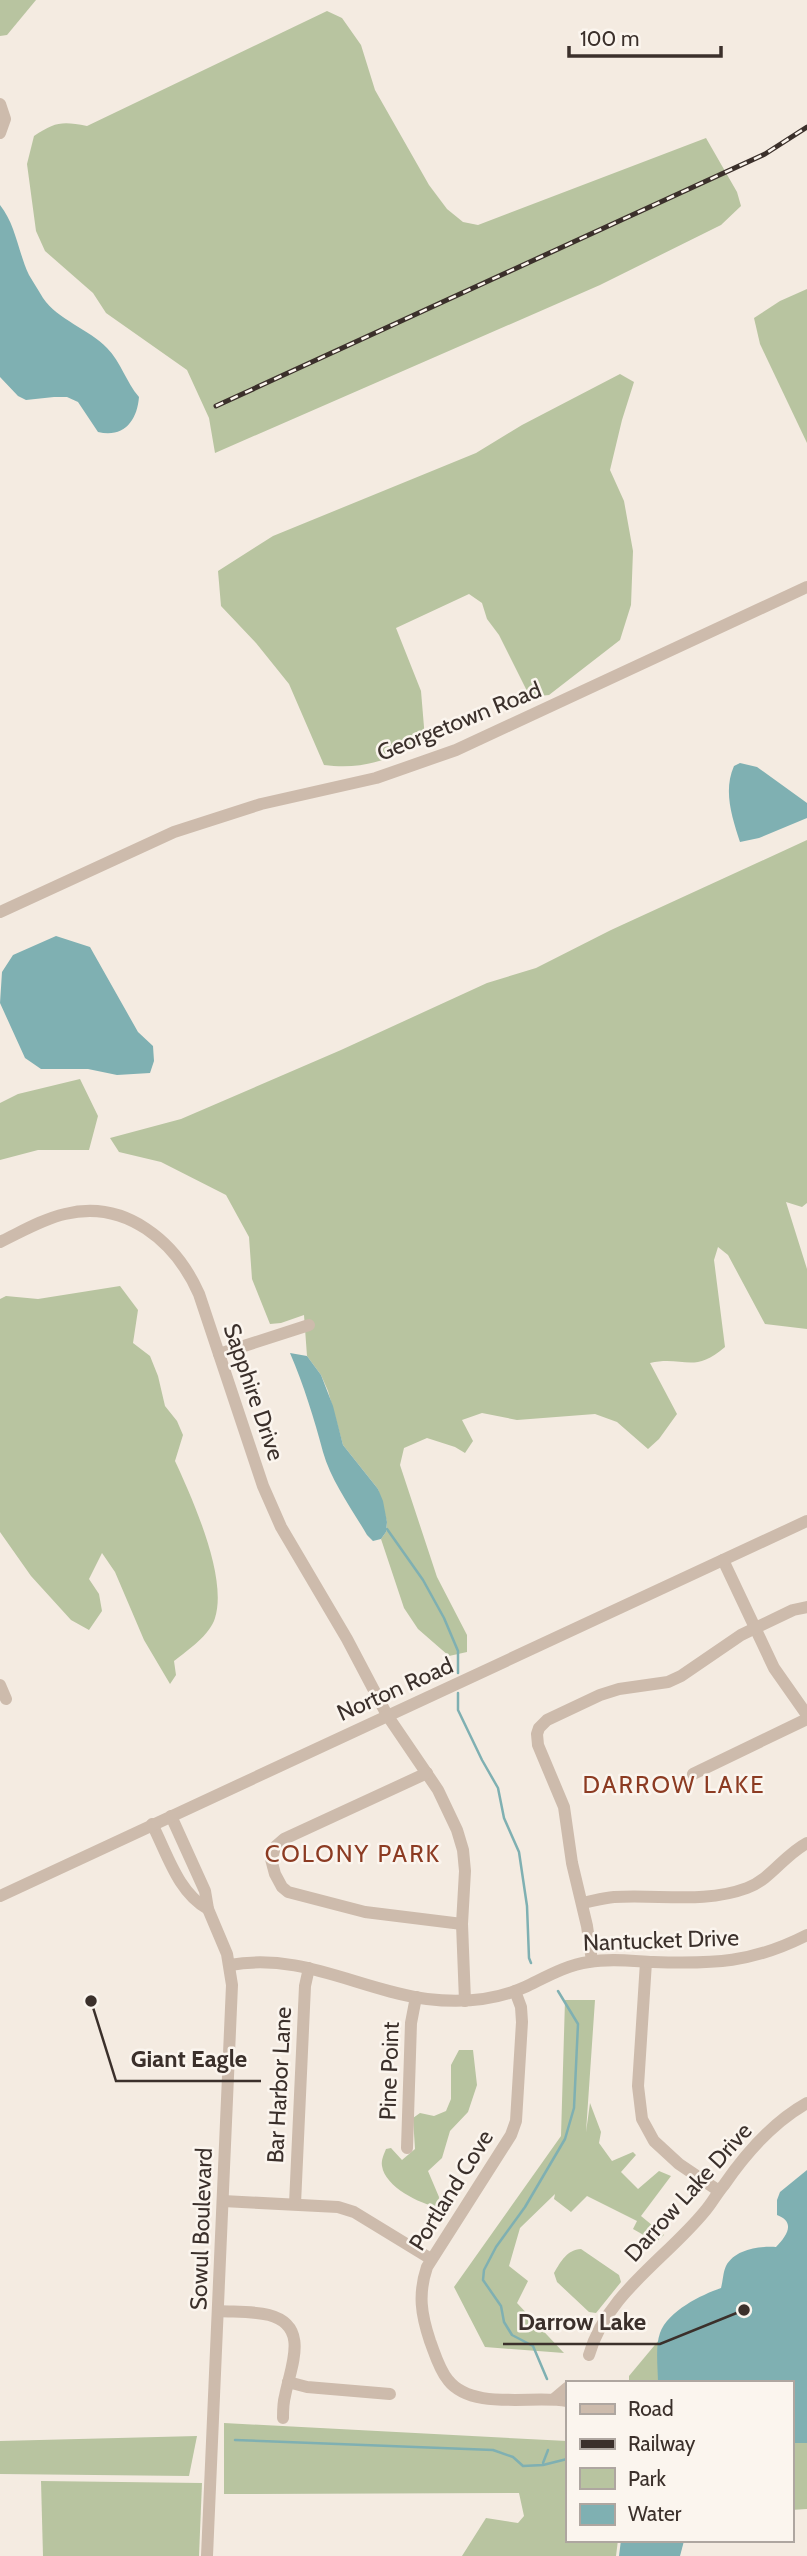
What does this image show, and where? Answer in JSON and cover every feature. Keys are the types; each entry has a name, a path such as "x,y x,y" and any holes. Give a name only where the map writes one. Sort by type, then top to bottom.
{"street":[{"path":"0,104 5,119 0,133"},
{"name":"Georgetown Road","path":"0,912 174,832 261,804 376,778 456,750 807,587"},
{"name":"Sapphire Drive","path":"0,1242 66,1213 92,1211 140,1225 166,1243 183,1264 199,1294 263,1486 281,1528 347,1639 387,1715 438,1790 457,1830 466,1871 462,1924 465,2001"},
{"path":"219,1354 309,1325"},
{"name":"Norton Road","path":"0,1896 807,1521"},
{"path":"693,1774 807,1717 774,1668 723,1560"},
{"path":"592,1961 572,1864 564,1807 537,1740 542,1723 619,1689 668,1682 697,1667 724,1645 754,1628 793,1610 807,1607"},
{"path":"0,1685 6,1699"},
{"path":"427,1773 284,1839 273,1850 272,1864 282,1887 293,1894 365,1912 462,1924"},
{"name":"Sowul Boulevard","path":"171,1816 205,1891 208,1909 223,1940 230,1965 232,2000 207,2556"},
{"name":"Sowul Boulevard","path":"152,1824 188,1893 197,1903 208,1909"},
{"path":"582,1903 612,1897 688,1898 726,1894 758,1883 790,1854 807,1843"},
{"name":"Nantucket Drive","path":"230,1965 274,1961 416,1997 465,2001 491,1998 515,1991 562,1969 592,1961 728,1962 766,1953 807,1935"},
{"path":"646,1962 638,2086 642,2119 653,2141 679,2164 719,2190"},
{"name":"Bar Harbor Lane","path":"295,2204 305,1986 309,1968"},
{"name":"Portland Cove","path":"515,1991 521,2007 522,2022 516,2122 511,2135 431,2259 422,2282 420,2301 422,2316 442,2372 450,2384 475,2397 561,2400"},
{"name":"Pine Point","path":"407,2148 411,2023 416,1997"},
{"name":"Darrow Lake Drive","path":"589,2355 598,2328 617,2302 706,2210 750,2151 779,2122 807,2103"},
{"path":"223,2201 330,2206 354,2212 431,2259"},
{"path":"219,2311 271,2315 288,2328 294,2339 295,2353 283,2418"},
{"path":"288,2382 307,2387 390,2394"}],"green space":[{"path":"0,0 36,0 7,35 0,36"},
{"path":"327,11 342,18 361,45 375,90 429,185 447,209 463,222 478,225 706,138 737,192 741,206 721,225 600,285 215,453 209,418 187,370 106,313 93,293 45,251 36,231 27,164 34,136 59,124 87,126"},
{"path":"807,289 807,443 760,344 754,318 780,301"},
{"path":"620,374 634,382 610,470 624,501 633,551 631,605 620,640 549,695 530,697 499,635 487,619 482,603 469,594 396,628 421,691 425,739 401,753 377,762 352,766 324,765 289,684 221,606 218,571 273,536 476,453 522,425"},
{"path":"807,840 807,1203 802,1207 786,1202 807,1269 807,1329 765,1324 728,1255 718,1247 714,1260 725,1347 696,1362 650,1363 677,1414 648,1449 617,1422 595,1414 517,1420 482,1413 462,1420 473,1441 465,1453 427,1438 404,1448 400,1465 437,1577 467,1635 467,1652 449,1656 418,1629 404,1608 381,1539 386,1532 387,1522 378,1489 343,1445 328,1391 321,1375 307,1356 304,1315 270,1324 252,1279 249,1237 226,1195 161,1162 119,1152 110,1138 181,1119 487,983 536,968 611,930"},
{"path":"80,1079 98,1116 89,1150 38,1150 0,1160 0,1103 18,1094"},
{"path":"120,1286 138,1310 133,1343 150,1356 165,1406 177,1421 183,1435 175,1461 206,1538 217,1581 215,1618 198,1642 174,1661 176,1675 170,1684 144,1640 115,1572 102,1553 89,1579 99,1594 102,1611 89,1630 71,1620 31,1576 0,1532 0,1299 6,1296 38,1299"},
{"path":"565,2000 595,2000 586,2132 590,2103 601,2132 599,2143 612,2161 633,2152 636,2155 621,2172 638,2189 659,2171 671,2176 641,2216 664,2235 656,2242 633,2229 637,2221 587,2196 571,2212 554,2199 555,2194 520,2228 509,2266 528,2281 517,2303 564,2353 485,2347 454,2287 561,2136"},
{"path":"459,2050 473,2050 477,2085 468,2112 450,2131 442,2158 428,2171 439,2197 438,2207 413,2198 396,2187 385,2174 382,2162 386,2149 391,2148 402,2160 415,2149 413,2118 420,2113 434,2116 446,2111 451,2099 451,2065"},
{"path":"581,2249 619,2275 621,2282 596,2313 589,2312 557,2282 554,2273 568,2254"},
{"path":"659,2340 658,2381 629,2381 629,2376"},
{"path":"224,2423 566,2441 566,2542 618,2542 616,2556 462,2556 486,2518 518,2523 524,2516 519,2493 224,2494"},
{"path":"197,2436 189,2476 0,2474 0,2441"},
{"path":"793,2443 807,2443 807,2509 793,2510"},
{"path":"41,2481 202,2483 199,2556 43,2556"}],"water":[{"path":"0,205 10,221 29,275 43,298 49,306 107,348 139,397 132,420 122,430 98,432 78,402 67,397 26,400 18,396 0,377"},
{"path":"740,763 757,767 807,803 807,818 759,838 740,842 732,814 729,785 734,766"},
{"path":"56,936 90,947 138,1032 153,1046 154,1061 150,1073 117,1075 88,1069 41,1069 25,1058 0,1003 2,972 13,955"},
{"path":"290,1353 307,1356 321,1375 333,1406 343,1445 378,1489 387,1522 386,1532 381,1539 373,1541 367,1535 331,1474"},
{"path":"807,2170 807,2443 793,2443 793,2381 658,2381 658,2339 670,2318 686,2305 721,2288 725,2268 735,2256 748,2250 776,2247 786,2234 788,2225 777,2215 780,2192"},
{"path":"621,2542 684,2542 680,2556 619,2556"}],"waterway":[{"path":"387,1529 423,1580 444,1618 458,1651 458,1673"},
{"path":"458,1693 458,1710 498,1788 504,1818 519,1852 527,1906 531,1963"},
{"path":"547,2379 533,2346 512,2335 504,2322 501,2306 483,2280 484,2270 496,2247 525,2207 565,2139 574,2108 578,2024 558,1991"},
{"path":"235,2440 493,2450 513,2457 523,2466 543,2465 566,2459"},
{"path":"543,2463 548,2450"}],"railway":[{"path":"216,406 765,154 807,127"}],"place":[{"name":"Giant Eagle","path":"91,2001"},
{"name":"Darrow Lake","path":"744,2310"}],"district":[{"name":"DARROW LAKE","path":"674,1785"},
{"name":"COLONY PARK","path":"353,1854"}]}
